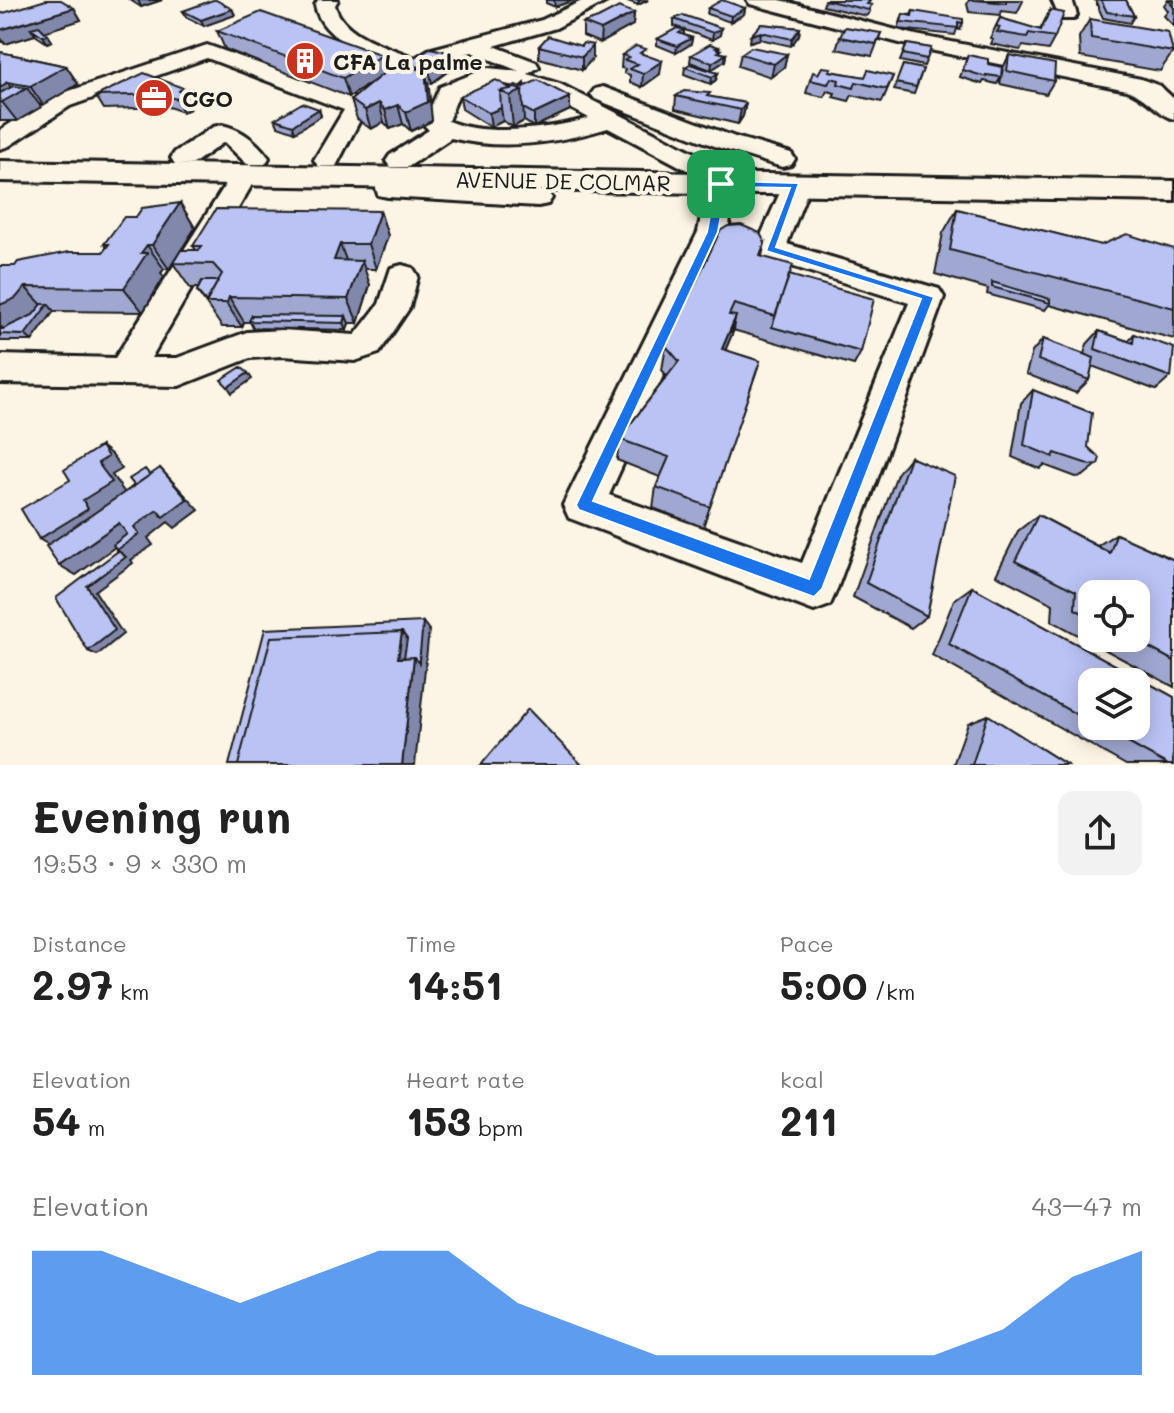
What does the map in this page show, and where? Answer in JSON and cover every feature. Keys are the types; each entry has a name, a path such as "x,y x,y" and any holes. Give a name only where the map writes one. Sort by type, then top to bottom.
{"main road":[{"name":"AVENUE DE COLMAR","path":"0,155 184,158 250,167 327,160 393,170"},
{"name":"AVENUE DE COLMAR","path":"0,171 250,167 709,174 1174,174"},
{"name":"AVENUE DE COLMAR","path":"709,174 789,172 1174,191"}],"street":[{"path":"328,0 326,14 339,31 415,66"},
{"path":"327,160 349,118 415,66 436,55 549,24 599,0"},
{"path":"757,0 915,41 1163,92 1174,112"},
{"path":"474,45 726,142 789,172 770,249"},
{"path":"0,141 62,101 207,51 359,108"},
{"path":"60,75 106,84"},
{"path":"608,120 554,134 445,131 435,124 448,92 488,75 519,78 552,89 709,174 713,232 584,505 814,589 928,297 713,232"},
{"path":"445,131 393,170 388,189 538,198"},
{"path":"125,372 250,167"},
{"path":"0,369 179,372 247,345 282,343 355,348 367,344 394,307 402,276"}],"building":[{"path":"46,0 61,0 74,8 0,30 0,14"},
{"path":"213,0 232,9 201,20 183,11"},
{"path":"722,0 745,8 731,16 708,8"},
{"path":"825,0 867,0 870,1 867,4 872,5 868,10"},
{"path":"975,0 1006,0 1006,3"},
{"path":"1101,0 1126,0 1134,16 1107,12"},
{"path":"619,7 634,13 601,30 583,23 598,18"},
{"path":"1050,10 1064,13 1055,37 1029,33 1027,37 997,32 1000,18 1041,30"},
{"path":"913,11 963,19 963,23 958,22 958,28 901,22 903,14 912,16"},
{"path":"261,12 382,55 343,78 217,31"},
{"path":"683,15 721,28 713,33 674,19"},
{"path":"1090,19 1168,32 1173,52 1091,38"},
{"path":"761,24 800,28 792,39 761,32 751,35"},
{"path":"39,26 48,35 43,36 31,28"},
{"path":"845,27 881,33 876,44 840,37"},
{"path":"677,28 684,30 679,33 692,38 677,46 657,39"},
{"path":"548,36 581,46 583,43 593,45 582,57 539,46"},
{"path":"710,44 719,47 716,48 721,50 718,52 726,54 712,63 691,55"},
{"path":"907,44 931,48 927,59 903,54"},
{"path":"636,46 646,49 640,53 662,61 643,74 630,69 638,64 625,60 629,57 622,55"},
{"path":"751,47 787,54 774,64 741,54"},
{"path":"430,48 453,53 429,70 404,63"},
{"path":"0,52 66,66 30,86 7,82 0,88"},
{"path":"968,55 988,59 988,64 1002,67 1001,77 986,77 963,70"},
{"path":"1009,55 1055,64 1054,81 1007,71"},
{"path":"690,64 718,73 712,77 685,67"},
{"path":"903,65 923,69 916,87 896,83"},
{"path":"822,67 865,77 868,70 893,76 887,89 856,82 854,88 838,84 839,80 831,78 828,84 810,80 813,72 818,74"},
{"path":"390,68 425,69 428,102 406,112 398,105 385,110 379,103 365,110 351,100"},
{"path":"144,73 183,88 179,91 183,96 176,99 162,94 96,96"},
{"path":"496,80 510,88 516,85 521,88 538,80 570,97 534,114 523,108 522,91 516,88 500,91 501,108 489,113 460,96"},
{"path":"13,86 27,88 0,102 0,93"},
{"path":"516,88 522,91 510,96 500,91"},
{"path":"684,91 710,93 707,96 746,103 741,110 676,96"},
{"path":"302,103 319,109 293,125 275,119"},
{"path":"180,203 152,245 147,245 141,253 147,253 124,288 25,287 16,298 0,305 0,266 15,266 18,262 69,252 103,252 109,244 104,244 124,217 136,217 142,208"},
{"path":"216,209 380,211 368,244 340,244 334,260 362,261 348,299 229,297 227,303 206,303 222,274 213,264 173,263 181,250 199,250 202,246 193,246"},
{"path":"957,209 1101,245 1127,234 1174,249 1174,308 950,250"},
{"path":"741,225 760,233 765,243 760,256 793,265 775,316 734,304 729,315 736,316 722,349 760,361 710,507 656,487 669,457 619,439 679,361 666,346 720,231 728,226"},
{"path":"789,275 874,299 861,352 772,327"},
{"path":"202,281 218,281 206,302 197,291"},
{"path":"992,282 1050,299 1050,303 992,287"},
{"path":"42,304 48,304 25,335 0,334 0,329 33,315"},
{"path":"252,315 346,316 344,323 249,321"},
{"path":"1099,331 1133,343 1134,334 1174,348 1171,377 1095,349"},
{"path":"1043,339 1094,358 1089,380 1038,360"},
{"path":"241,367 248,373 228,387 221,380"},
{"path":"1033,390 1092,413 1088,447 1100,458 1098,464 1091,465 1055,453 1053,457 1024,445"},
{"path":"101,446 108,457 98,463 112,482 83,500 88,509 39,539 21,509 70,480 64,470"},
{"path":"910,457 955,476 927,616 866,583"},
{"path":"160,468 187,499 163,517 157,510 134,527 139,534 117,550 113,545 127,534 119,523 59,565 46,546"},
{"path":"145,469 150,475 127,491 134,485 129,479"},
{"path":"1038,515 1110,553 1116,534 1174,560 1174,661 1150,648 1150,580 1078,580 1078,611 1075,609 1076,591 1015,561"},
{"path":"118,551 126,557 87,586 115,630 88,651 56,598"},
{"path":"972,587 1078,645 1078,652 1091,652 1121,668 1078,668 1078,715 949,644"},
{"path":"423,622 419,663 414,657 404,658 407,639 402,632 271,637 238,765 229,765 265,629"},
{"path":"402,632 398,658 414,657 402,765 238,765 271,637"},
{"path":"1150,684 1174,697 1173,765 1122,740 1150,740"},
{"path":"528,709 582,765 481,765"},
{"path":"988,715 1067,765 972,765"}],"place":[{"name":"CFA La palme","path":"305,61"},
{"name":"CGO","path":"154,98"}],"route":[{"path":"721,184 796,185 770,249 928,297 814,589 584,505 713,232 721,184"}]}
